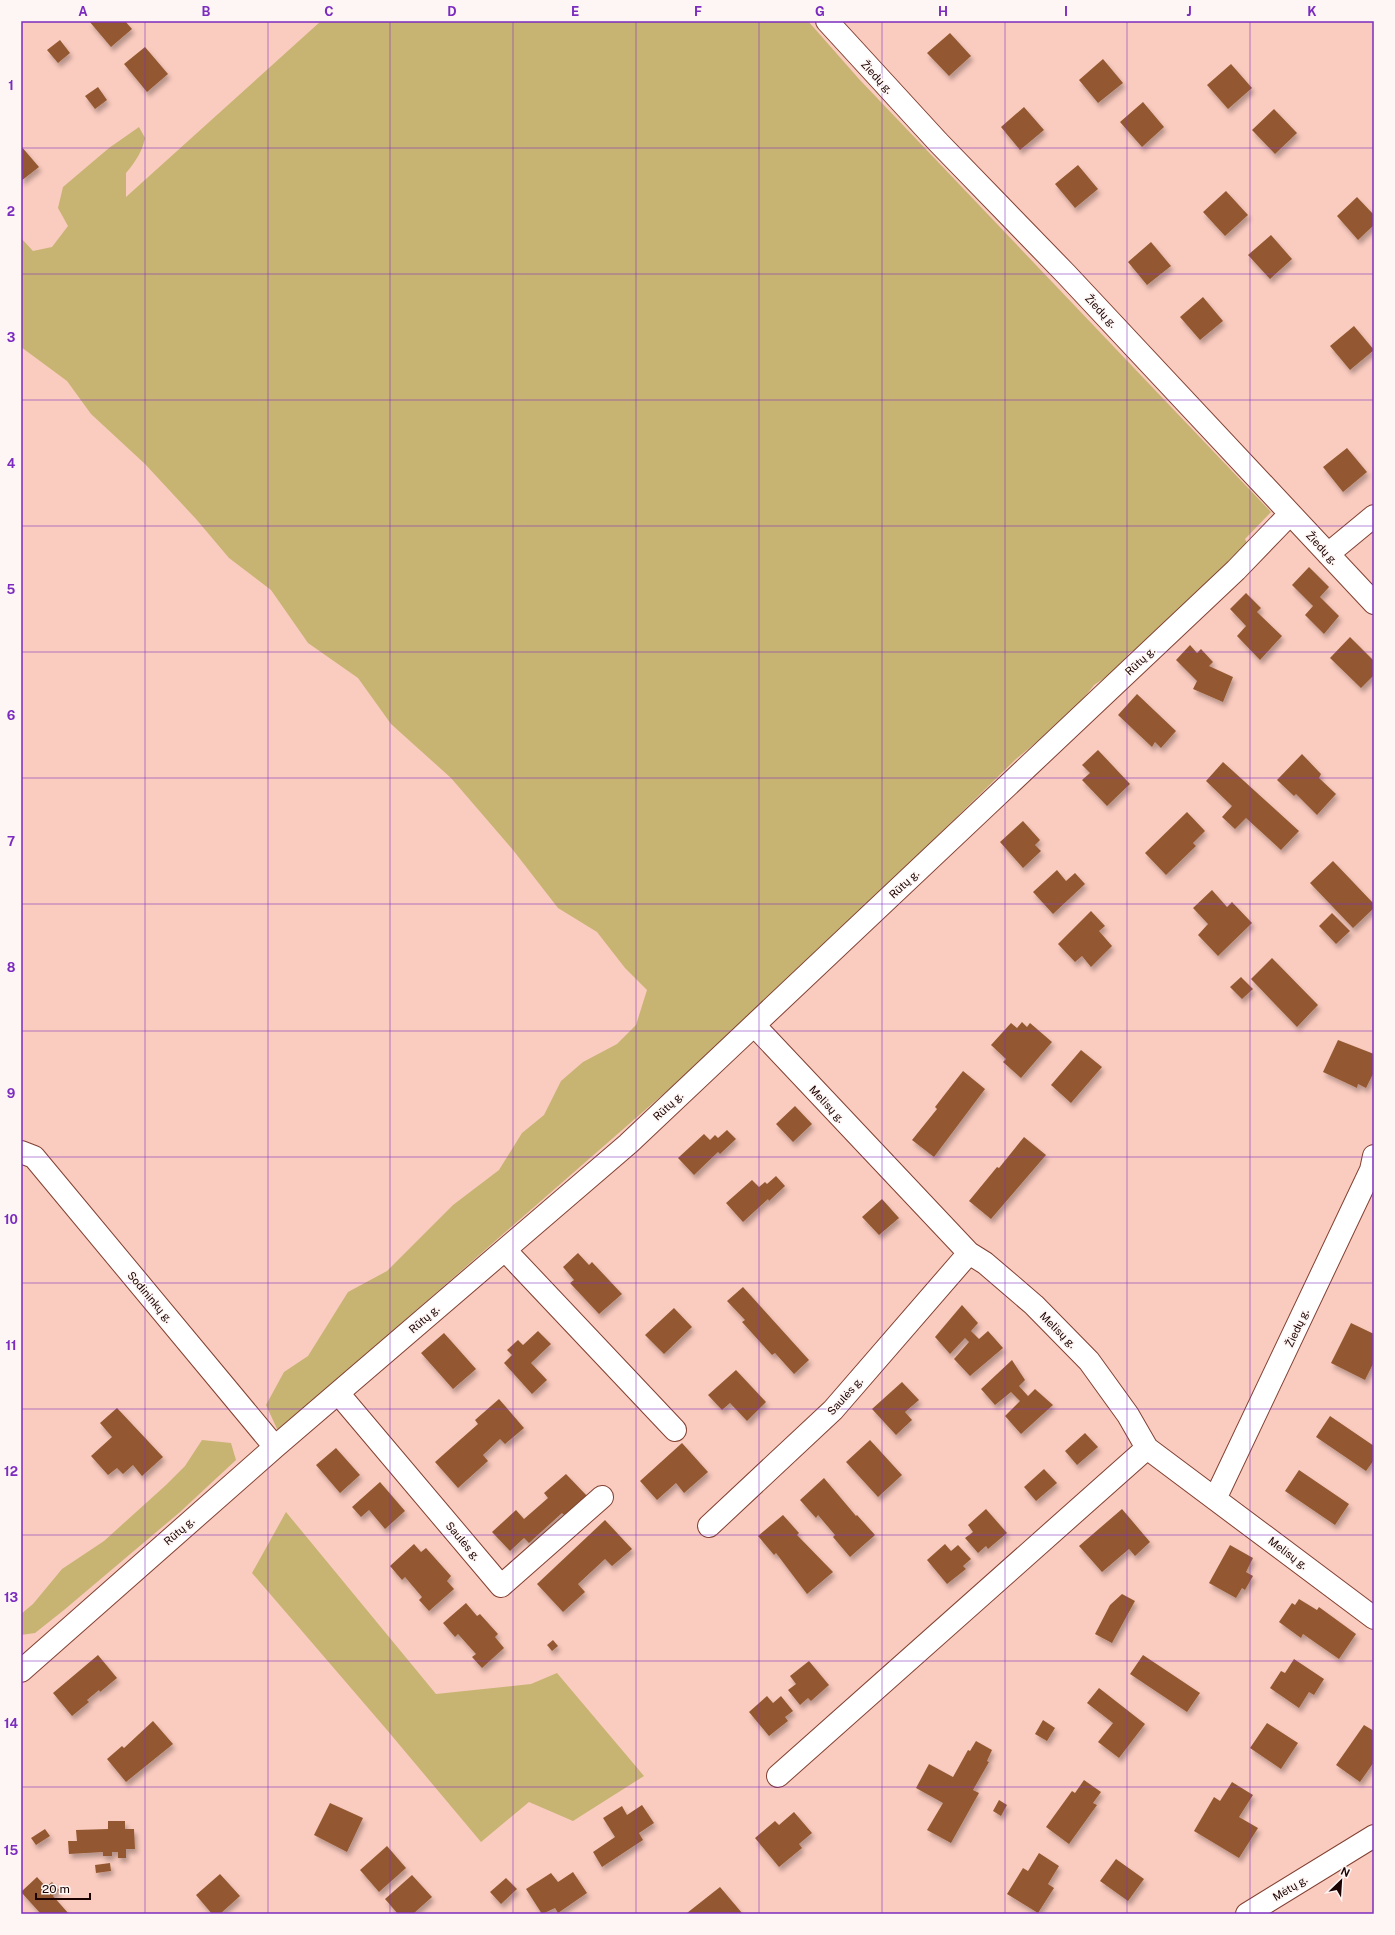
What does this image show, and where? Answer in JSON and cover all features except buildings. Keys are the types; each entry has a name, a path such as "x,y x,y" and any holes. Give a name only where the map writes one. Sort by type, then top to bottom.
{"street":[{"name":"Žiedų g.","path":"827,21 933,137 1072,280 1374,603"},
{"name":"Rūtų g.","path":"21,1671 275,1447 628,1144 1219,586 1290,514"},
{"path":"1328,554 1374,516"},
{"name":"Melisų g.","path":"754,1025 968,1253 985,1263 1034,1306 1090,1361 1128,1415 1147,1448 1374,1618"},
{"name":"Sodininkų g.","path":"21,1152 34,1157 275,1447"},
{"name":"Žiedų g.","path":"1215,1499 1371,1170 1374,1156"},
{"path":"505,1250 675,1430"},
{"name":"Saulės g.","path":"709,1526 833,1410 968,1253"},
{"name":"Saulės g.","path":"338,1393 501,1586 602,1497"},
{"path":"778,1776 1147,1448"},
{"name":"Mėtų g.","path":"1247,1914 1374,1836"}],"shaded area":[{"path":"321,21 808,21 859,79 1271,512 1245,539 1250,549 1140,649 1130,652 1118,669 1094,685 1073,712 1016,759 756,1013 278,1431 266,1405 284,1372 308,1356 348,1292 387,1271 453,1205 499,1170 522,1133 544,1115 561,1081 583,1062 617,1044 636,1025 647,990 625,968 597,932 558,908 513,850 451,778 391,724 358,678 308,643 271,590 229,558 196,519 145,464 91,414 67,381 21,347 21,238 33,251 52,247 68,226 58,208 63,187 109,148 139,127 145,138 138,156 126,173 126,197"},
{"path":"202,1440 231,1443 236,1460 180,1512 64,1610 35,1633 21,1635 21,1614 33,1604 62,1569 104,1541 166,1485 185,1466"},
{"path":"286,1512 436,1694 531,1684 557,1673 644,1776 573,1821 529,1802 481,1842 252,1573"}]}
